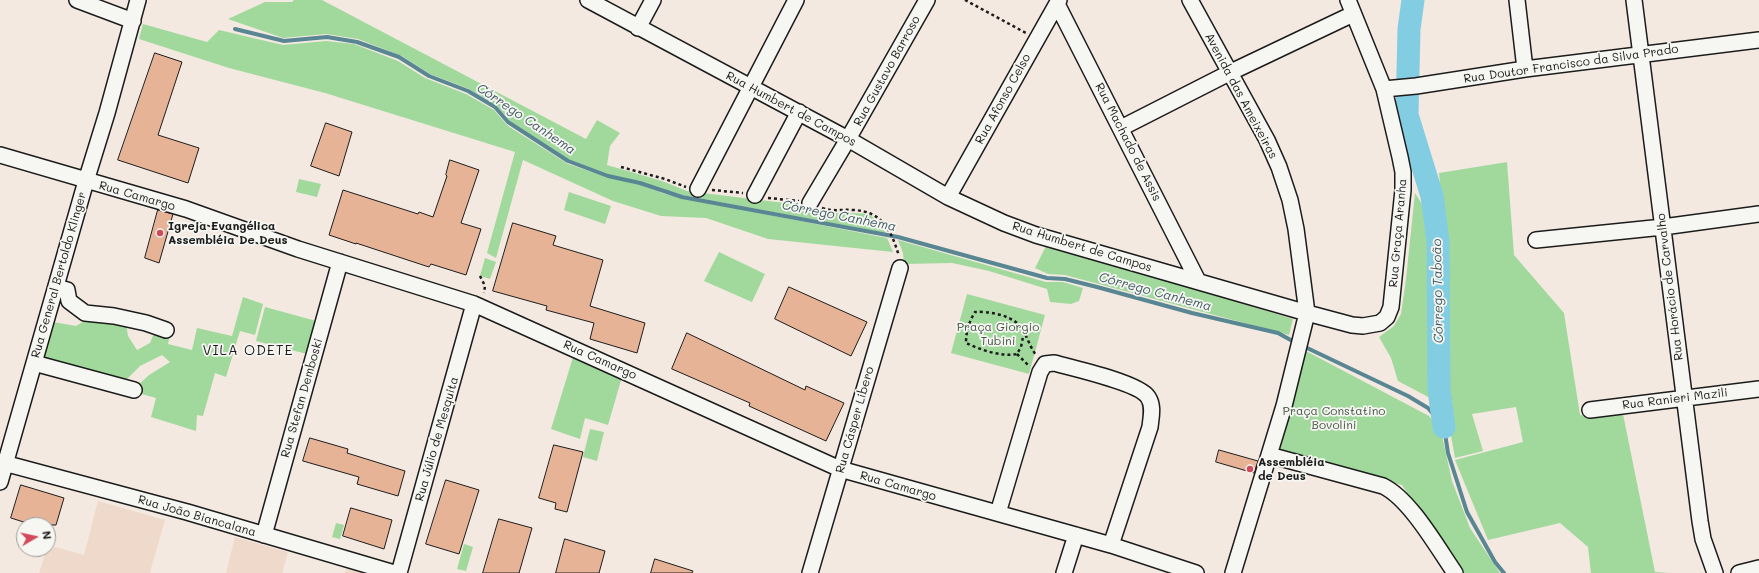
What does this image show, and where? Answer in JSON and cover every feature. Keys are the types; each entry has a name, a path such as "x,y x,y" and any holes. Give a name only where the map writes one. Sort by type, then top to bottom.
{"street":[{"path":"77,0 133,22"},
{"name":"Rua General Bertoldo Klinger","path":"0,482 3,463 34,363 107,113 138,0"},
{"name":"Rua Humbert de Campos","path":"588,0 638,28 799,112 948,197 1004,223 1036,235 1307,313 1363,326 1380,323 1388,317 1391,307"},
{"path":"638,28 653,0"},
{"path":"698,189 750,86 796,0"},
{"name":"Rua Gustavo Barroso","path":"810,203 927,0"},
{"name":"Avenida das Ameixeiras","path":"1190,0 1267,140 1283,180 1296,229 1307,313"},
{"name":"Rua Graça Aranha","path":"1348,0 1386,89 1403,172 1403,190 1391,307"},
{"path":"1517,0 1525,69"},
{"name":"Rua Horácio de Carvalho","path":"1634,0 1703,539 1715,573"},
{"name":"Rua Afonso Celso","path":"948,197 1058,2"},
{"name":"Rua Machado de Assis","path":"1058,2 1198,281"},
{"path":"1121,128 1229,73 1353,14"},
{"name":"Rua Doutor Francisco da Silva Prado","path":"1386,89 1416,86 1525,69 1759,40"},
{"path":"755,195 799,112"},
{"name":"Rua Camargo","path":"0,155 186,209 298,249 474,304 840,469 1111,545 1196,573"},
{"path":"1536,240 1663,227 1759,214"},
{"name":"Rua Stefan Demboski","path":"264,535 340,262"},
{"name":"Rua Cásper Libero","path":"810,573 900,268"},
{"path":"56,287 67,290 69,301 85,313 114,316 146,323 166,330"},
{"name":"Rua Júlio de Mesquita","path":"399,573 474,304"},
{"path":"1233,573 1284,406 1307,313"},
{"path":"34,363 134,390"},
{"path":"998,513 1040,372 1045,364 1054,363 1135,387 1148,396 1151,402 1152,413 1150,427 1111,545"},
{"name":"Rua Ranieri Mazili","path":"1590,410 1759,389"},
{"path":"1269,455 1383,486 1392,490 1406,502 1455,573"},
{"name":"Rua João Biancalana","path":"3,463 264,535 394,573"},
{"path":"1064,573 1076,536"},
{"path":"1739,573 1759,568"}],"path":[{"path":"965,0 1037,38"},
{"path":"885,225 894,243"},
{"path":"1024,332 1021,347 1017,354 1007,356 975,348 966,343 966,332 975,312 982,311 1012,320 1018,324 1024,332 1031,348 1045,364"}],"shaded area":[{"path":"98,501 165,520 150,572 152,573 39,573 44,557 56,557 56,547 84,555"},
{"path":"235,537 288,552 282,573 226,573"},
{"path":"347,566 365,571 364,573 345,573"}],"green space":[{"path":"294,0 322,0 586,139 597,120 620,133 610,146 607,165 662,181 687,191 809,206 834,213 870,214 886,233 682,195 640,181 608,175 569,160 510,121 496,105 469,89 430,74 402,56 358,39 326,34 283,38 228,19 265,2 292,2"},
{"path":"143,24 207,42 219,30 283,45 326,41 354,44 398,61 425,78 466,94 494,110 508,126 568,164 607,177 641,185 665,194 887,238 893,252 768,239 706,218 661,216 613,201 523,160 496,258 487,253 515,152 325,93 229,68 139,39"},
{"path":"1507,162 1514,255 1564,313 1580,415 1623,414 1655,572 1670,573 1591,573 1588,547 1560,523 1488,540 1455,460 1523,442 1516,407 1472,414 1483,451 1455,458 1443,391 1447,373 1444,229 1439,173"},
{"path":"299,179 321,184 317,197 296,192"},
{"path":"569,192 611,206 605,224 564,210"},
{"path":"1415,193 1422,204 1429,253 1431,291 1429,365 1430,398 1398,381 1391,358 1379,337 1394,326 1401,314"},
{"path":"898,240 1046,282 1063,282 1083,288 1079,301 1071,304 1050,302 1047,289 989,271 952,263 904,264 903,253"},
{"path":"1047,244 1293,319 1289,335 1065,275 1048,274 1035,268"},
{"path":"719,252 765,274 752,302 704,281"},
{"path":"485,258 496,262 490,279 480,276"},
{"name":"Praça Giorgio Tubini","path":"967,294 1045,315 1029,374 951,353"},
{"path":"243,297 263,304 255,335 240,331 226,377 215,373 203,416 197,415 196,431 151,417 156,398 138,393 137,386 149,375 170,362 162,355 140,366 124,382 42,361 53,322 76,326 86,320 126,323 128,336 137,350 150,343 155,331 170,335 168,344 192,350 197,328 232,336"},
{"path":"265,307 320,322 311,355 256,341"},
{"name":"Praça Constatino Bovolini","path":"1304,350 1429,416 1441,431 1452,481 1470,528 1500,573 1461,573 1402,485 1272,449"},
{"path":"574,354 622,377 608,425 585,418 580,439 551,429"},
{"path":"590,429 604,432 597,461 583,457"},
{"path":"336,523 344,525 340,539 332,537"},
{"path":"464,544 473,547 466,571 457,569"}],"building":[{"path":"155,53 182,62 158,135 199,148 188,183 118,160"},
{"path":"326,123 352,132 339,176 311,166"},
{"path":"450,160 479,170 461,223 481,229 466,275 431,264 429,267 329,235 343,190 418,214 419,212 433,217 447,176"},
{"name":"Igreja Evangélica Assembléia De Deus","path":"158,210 173,214 159,263 145,258"},
{"path":"513,223 556,236 553,245 603,260 590,306 645,323 637,353 590,339 594,323 546,310 547,306 493,291"},
{"path":"789,287 867,322 851,356 775,319"},
{"path":"687,333 805,390 806,386 844,403 826,441 749,406 750,403 672,369"},
{"path":"310,438 348,449 347,453 405,471 398,496 357,484 359,477 303,461"},
{"path":"554,445 583,452 567,512 555,509 556,503 539,498"},
{"name":"Assembléia de Deus","path":"1219,450 1258,461 1254,473 1216,462"},
{"path":"446,480 479,490 459,554 426,544"},
{"path":"21,485 64,498 56,525 56,517 16,517 16,520 11,518"},
{"path":"351,508 392,520 384,549 343,536"},
{"path":"499,519 532,528 519,573 483,573"},
{"path":"565,539 605,551 599,573 556,573"},
{"path":"655,559 693,571 692,573 651,573"}],"waterway":[{"name":"Córrego Taboão","path":"1413,0 1409,29 1407,115 1432,196 1438,242 1439,390 1444,427"},
{"name":"Córrego Canhema","path":"235,29 284,41 327,37 357,42 399,57 429,76 468,91 495,107 508,122 568,161 608,176 640,183 682,197 898,237 1047,278 1065,279 1192,313 1278,333 1296,343"},
{"name":"Córrego Canhema","path":"1303,346 1408,396 1428,408 1444,427 1448,453 1467,512 1495,562 1504,573"}],"place":[{"name":"Igreja Evangélica Assembléia De Deus","path":"160,233"},
{"name":"Assembléia de Deus","path":"1250,469"}],"district":[{"name":"VILA ODETE","path":"248,351"}]}
